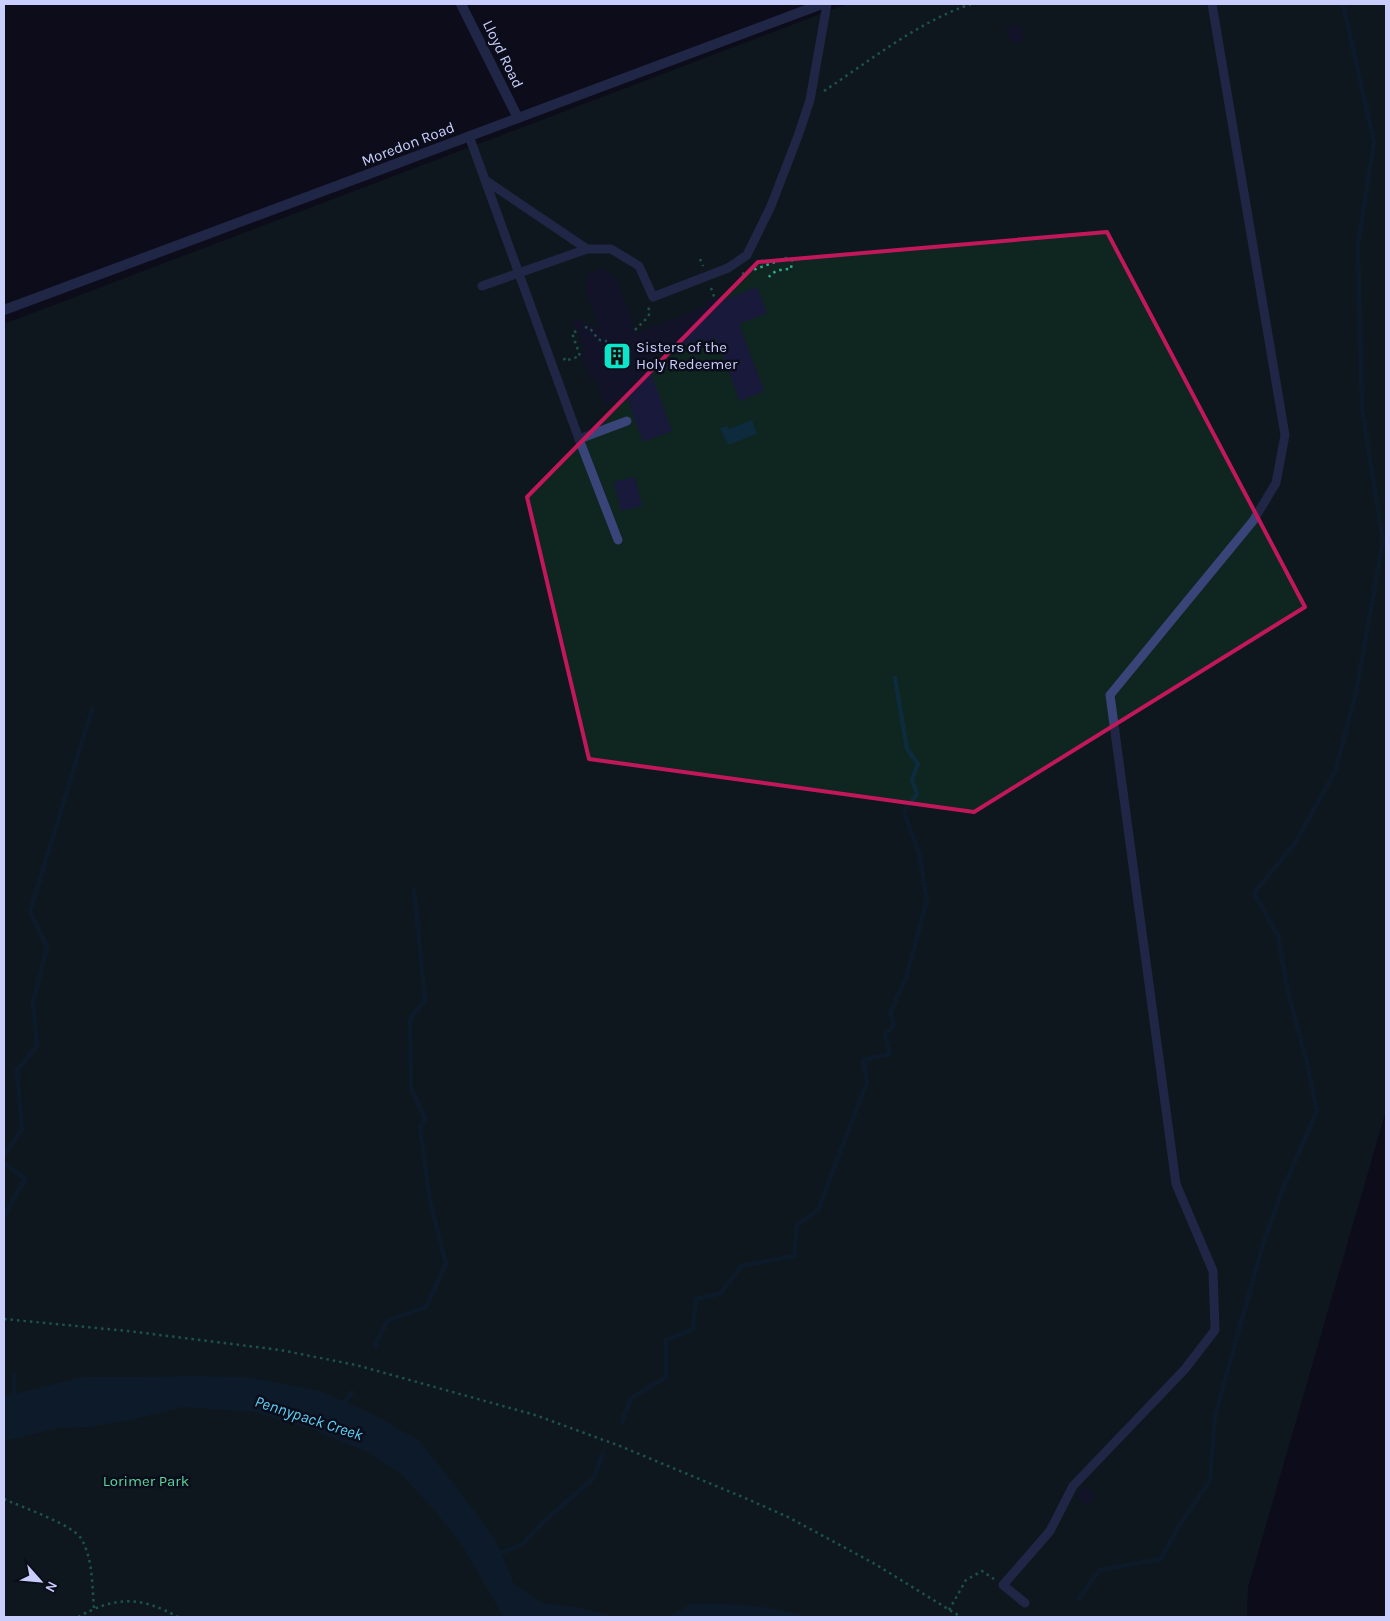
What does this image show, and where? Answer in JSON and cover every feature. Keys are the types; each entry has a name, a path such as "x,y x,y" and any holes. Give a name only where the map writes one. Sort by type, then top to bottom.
{"street":[{"name":"Lloyd Road","path":"461,4 518,118"},
{"name":"Moredon Road","path":"4,310 822,4"}],"lane":[{"path":"482,286 587,249 611,249 640,266 653,298 728,268 747,255 774,197 810,100 827,4"},
{"path":"1026,1603 1003,1585 1050,1531 1073,1486 1186,1369 1215,1330 1213,1271 1176,1184 1110,695 1253,520 1276,483 1285,435 1212,4"},
{"path":"469,136 579,439 618,540"},
{"path":"484,180 587,249"},
{"path":"579,439 627,421"}],"path":[{"path":"810,100 903,38 953,10 971,4"},
{"path":"736,277 786,258 792,260 791,269 772,273 769,277"},
{"path":"709,282 715,299"},
{"path":"635,330 648,317 650,312 648,306"},
{"path":"585,328 592,329 597,340 601,342 607,341"},
{"path":"549,354 562,353 565,361 580,356 572,333 577,331"},
{"path":"4,1319 128,1331 280,1350 356,1365 535,1416 620,1446 788,1517 867,1560 961,1617"},
{"path":"4,1499 59,1523 78,1534 82,1540 90,1566 94,1608"},
{"path":"949,1610 966,1580 982,1571 1003,1585"},
{"path":"78,1617 94,1608 126,1600 141,1602 178,1617"}],"highlighted area":[{"path":"1107,232 1305,607 974,812 589,759 527,497 758,262"}],"green space":[{"name":"Lorimer Park","path":"847,4 1386,4 1386,1110 1248,1587 1247,1617 4,1617 4,324"}],"water":[{"path":"752,420 757,434 728,445 720,428 727,426 729,429"},
{"name":"Pennypack Creek","path":"82,1377 247,1377 320,1391 372,1414 418,1440 495,1539 514,1584 543,1603 582,1608 617,1617 506,1617 502,1614 462,1545 436,1512 400,1473 365,1451 314,1430 254,1412 183,1407 130,1420 87,1427 57,1428 4,1441 4,1395"},
{"path":"691,1604 764,1607 806,1617 668,1617"}],"building":[{"path":"1019,23 1025,39 1012,44 1006,28"},
{"name":"Sisters of the Holy Redeemer","path":"603,268 616,279 636,333 707,306 705,302 724,295 726,299 757,287 767,313 739,324 764,391 740,401 716,338 704,343 702,338 646,359 672,431 643,442 627,397 605,405 595,378 591,380 581,353 585,352 572,318 600,329 586,290 588,274"},
{"path":"635,477 642,506 621,511 614,482"},
{"path":"1084,1486 1094,1495 1087,1505 1076,1496"}],"waterway":[{"path":"1079,1598 1100,1570 1161,1559 1179,1526 1210,1481 1215,1416 1263,1244 1282,1191 1317,1111 1307,1063 1288,992 1278,936 1254,893 1295,843 1335,772 1356,692 1383,541 1362,409 1358,245 1374,142 1343,4"},
{"path":"622,1422 631,1398 666,1377 666,1340 693,1329 696,1299 721,1293 741,1266 794,1256 797,1225 818,1210 867,1082 863,1060 890,1054 885,1035 894,1025 890,1013 906,978 927,900 919,853 904,812 917,794 912,779 918,764 907,749 895,678"},
{"path":"4,1155 22,1129 17,1070 37,1046 33,1003 47,947 30,912 92,709"},
{"path":"375,1346 387,1321 426,1307 446,1264 430,1201 420,1128 425,1118 411,1088 410,1019 425,1000 414,889"},
{"path":"4,1163 25,1179 4,1216"},
{"path":"14,1374 14,1398"},
{"path":"343,1405 352,1392"},
{"path":"497,1554 522,1545 543,1522 594,1478 603,1453"}],"place":[{"name":"Sisters of the Holy Redeemer","path":"617,356"}]}
